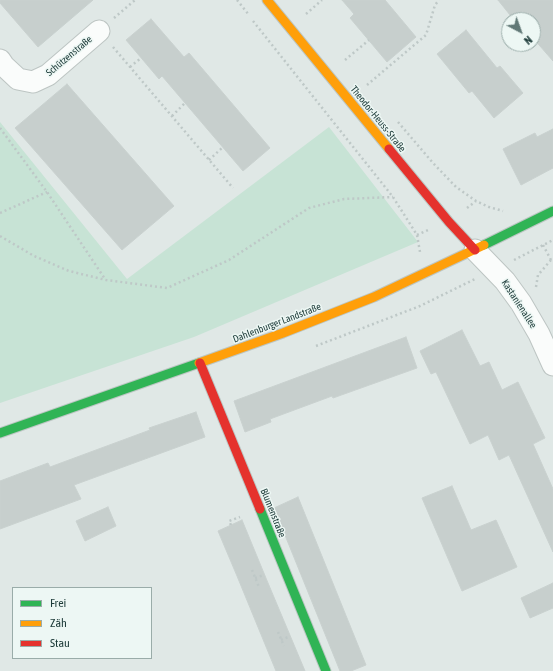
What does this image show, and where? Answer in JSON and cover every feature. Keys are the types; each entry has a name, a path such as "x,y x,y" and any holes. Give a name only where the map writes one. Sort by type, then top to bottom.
{"main road":[{"name":"Theodor-Heuss-Straße","path":"267,0 449,222 475,250"},
{"name":"Dahlenburger Landstraße","path":"0,433 200,364 374,297 475,250 553,211"},
{"name":"Blumenstraße","path":"200,364 326,671"}],"street":[{"name":"Schützenstraße","path":"0,60 4,66 18,79 33,82 48,75 99,31"},
{"name":"Kastanienallee","path":"475,250 495,270 521,303 539,334 553,365"}],"path":[{"path":"135,0 99,31 233,188"},
{"path":"237,0 393,197 417,235 421,257"},
{"path":"303,10 306,14 322,0"},
{"path":"363,80 367,85 426,35 435,5 439,0"},
{"path":"345,60 369,40"},
{"path":"340,54 350,65"},
{"path":"130,67 141,58"},
{"path":"172,116 186,103"},
{"path":"397,121 456,187 489,208 504,211"},
{"path":"0,128 47,192 106,280"},
{"path":"208,160 223,147"},
{"path":"0,213 47,192"},
{"path":"0,236 34,256 69,271 106,280 167,288 229,260 309,208 344,199 393,197"},
{"path":"495,270 553,240"},
{"path":"538,294 535,288 538,275 552,260 543,246"},
{"path":"252,570 259,587"},
{"path":"278,632 284,646"}],"green space":[{"path":"0,122 127,279 329,127 418,242 194,337 0,403"}],"building":[{"path":"0,0 93,0 38,47 0,3"},
{"path":"342,0 385,0 416,37 387,62 350,18 354,14"},
{"path":"498,0 553,0 553,61 541,47 541,12 508,12"},
{"path":"151,19 184,57 189,53 270,148 243,171 162,76 159,79 126,40"},
{"path":"466,30 497,68 500,66 523,93 494,118 472,91 469,93 437,54"},
{"path":"67,84 174,206 122,250 15,128"},
{"path":"553,129 553,168 521,185 503,149 535,133 537,137"},
{"path":"462,330 480,366 489,362 502,390 518,382 545,438 533,444 553,489 553,552 509,455 499,460 488,435 470,444 436,372 431,374 420,351"},
{"path":"406,337 417,368 333,398 332,396 270,419 271,422 245,432 234,401"},
{"path":"196,412 205,437 74,485 81,499 0,529 0,481 48,463 50,467 150,430 149,428"},
{"path":"452,486 471,530 496,520 517,567 462,591 422,498"},
{"path":"298,497 366,665 351,671 340,671 274,508"},
{"path":"108,507 116,526 85,541 76,521"},
{"path":"242,520 305,671 276,671 218,531"},
{"path":"553,583 553,608 530,618 521,598"}],"traffic: fast":[{"path":"484,245 553,211"},
{"path":"0,433 199,363"},
{"path":"260,509 326,671"}],"traffic: slow":[{"path":"267,0 389,149"},
{"path":"199,363 283,333 374,297 484,245"}],"traffic: jam":[{"path":"389,149 449,222 475,250"},
{"path":"200,363 260,509"}]}
